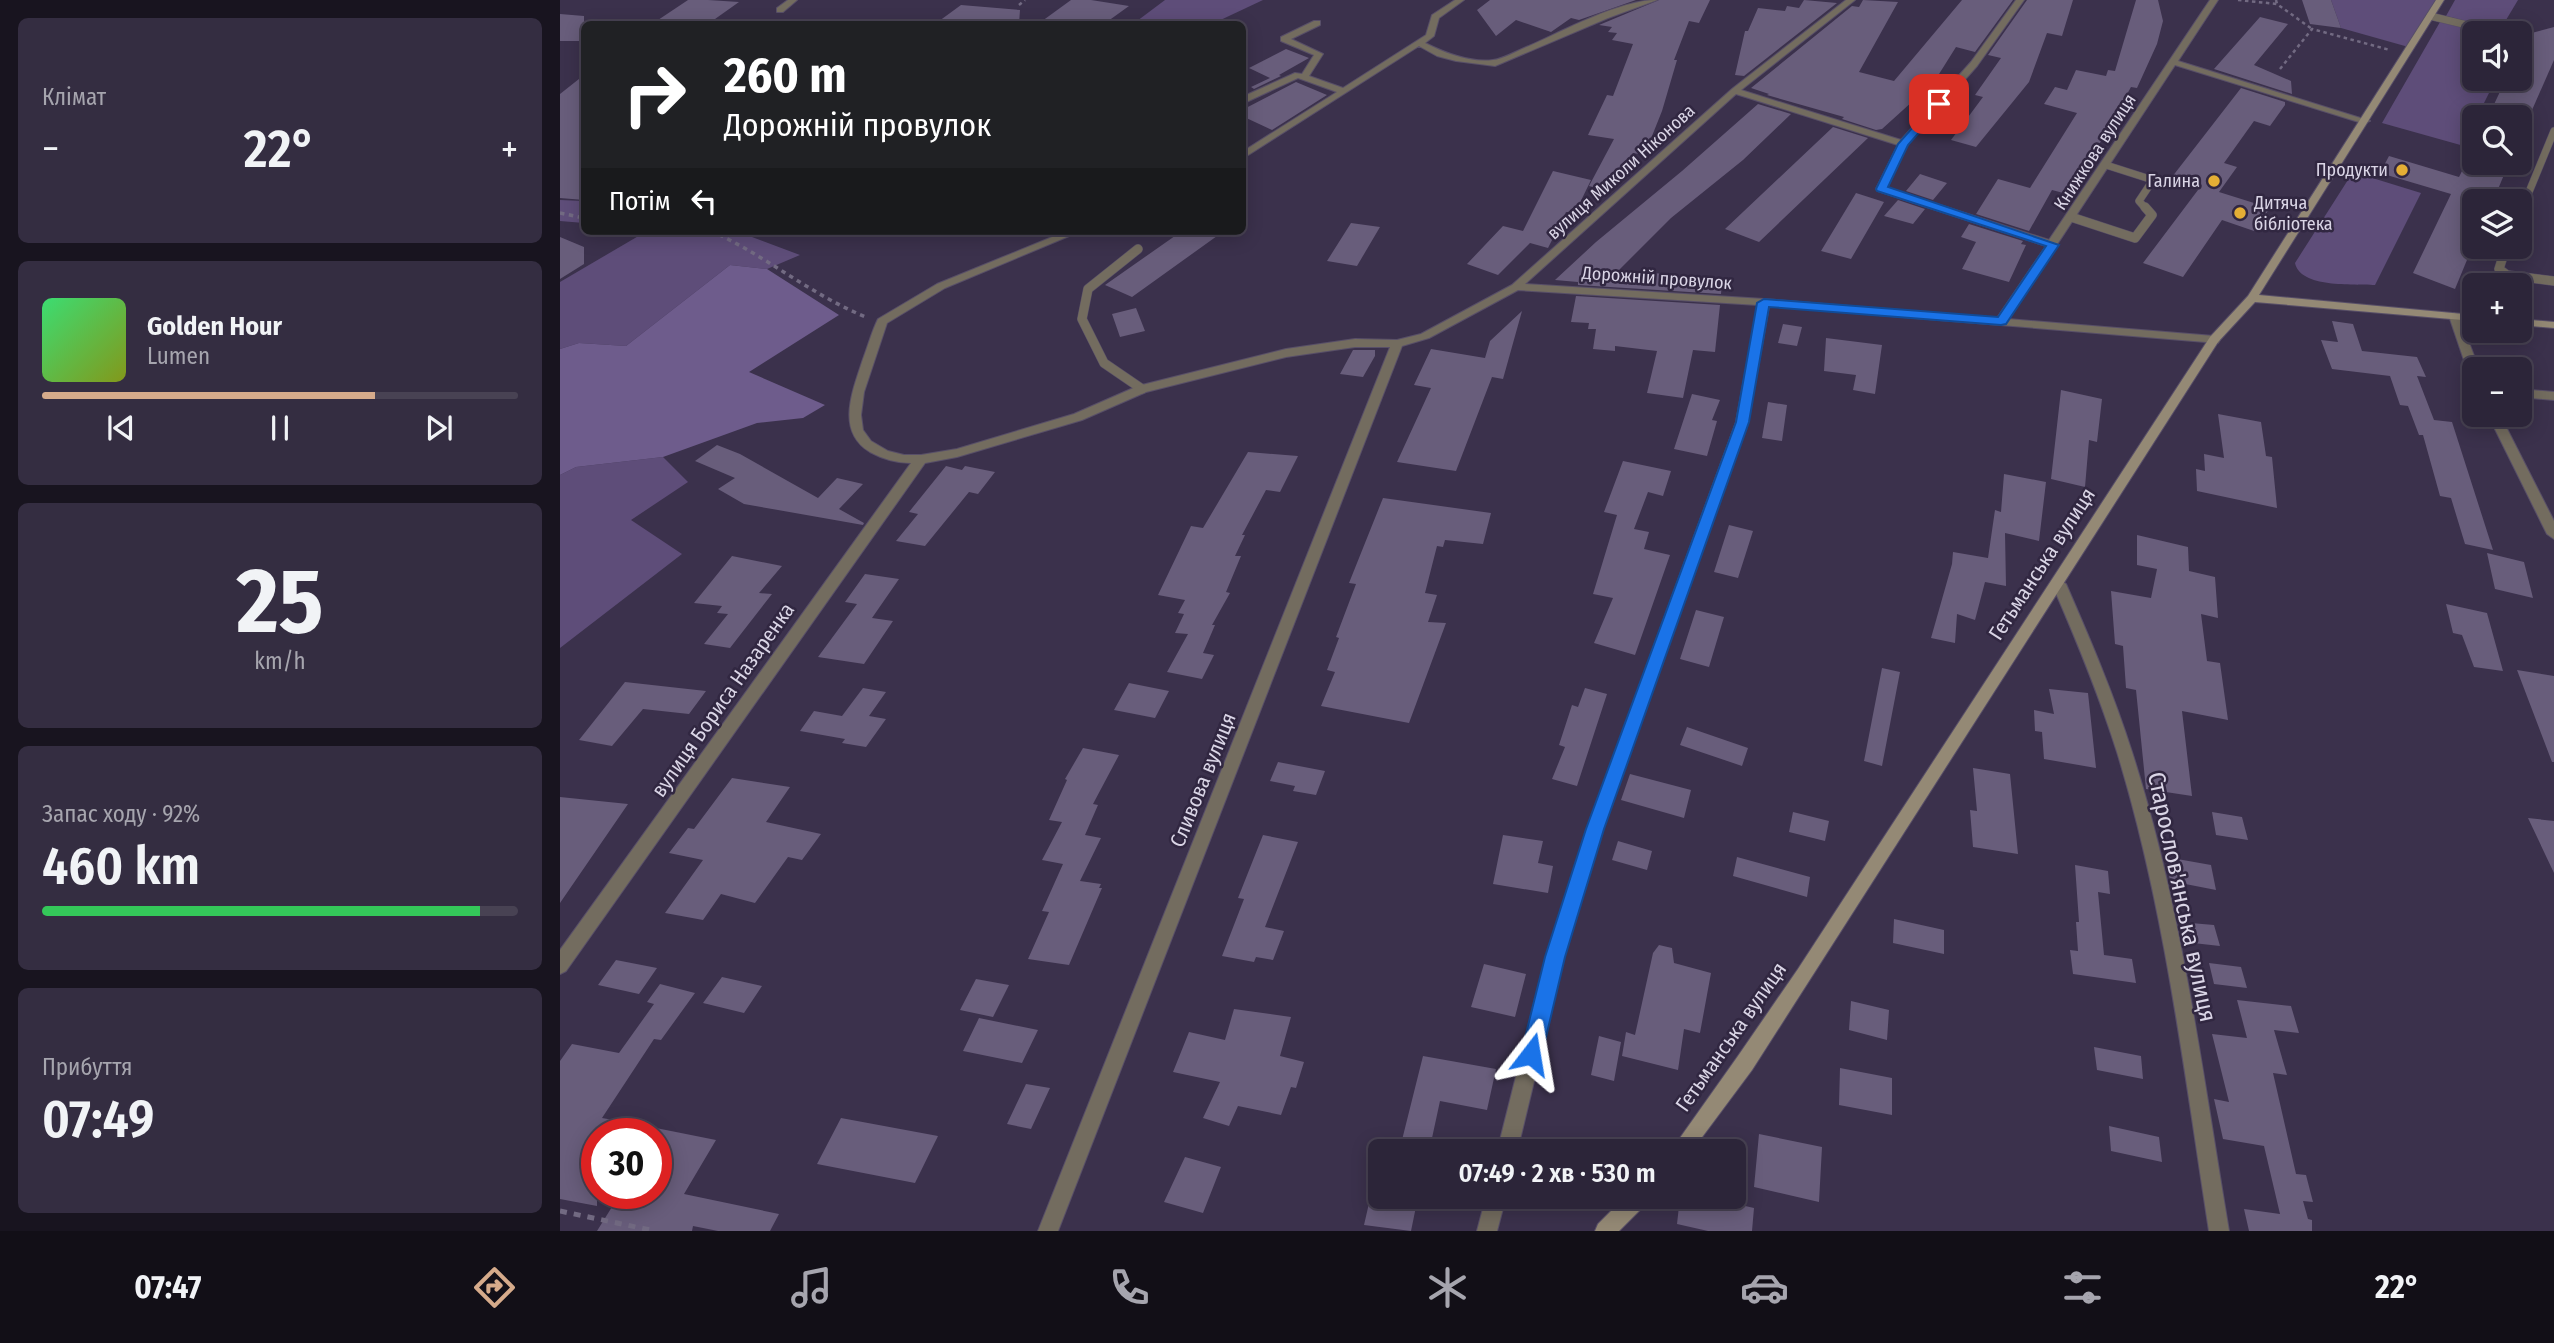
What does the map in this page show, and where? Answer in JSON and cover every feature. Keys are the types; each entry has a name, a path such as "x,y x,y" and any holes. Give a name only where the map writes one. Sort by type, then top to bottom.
{"street":[{"path":"780,10 793,0"},
{"path":"1246,153 1430,36 1435,17 1460,0"},
{"path":"1419,43 1440,54 1459,59 1496,63 1605,16 1653,0"},
{"name":"вулиця Миколи Ніконова","path":"1397,344 1425,336 1516,286 1735,91 1851,0"},
{"path":"2020,0 1974,64 1903,144 1881,189 2053,245"},
{"name":"Книжкова вулиця","path":"2001,321 2214,0"},
{"name":"Гетьманська вулиця","path":"1689,1139 1797,986 2059,584 2214,340 2252,298 2440,0"},
{"path":"1305,75 1319,54 1284,39 1317,23"},
{"path":"2173,62 2365,121"},
{"path":"1246,98 1292,76 1305,75 1344,91"},
{"path":"1735,91 1903,144"},
{"path":"1066,235 941,286 882,321 858,392 855,415 857,431 867,444 884,454 921,459 1013,437 1078,416 1142,389 1286,353 1355,343 1397,344"},
{"name":"Дорожній провулок","path":"1516,286 2001,321 2214,340"},
{"path":"2252,298 2462,317"},
{"path":"1510,1139 1555,957 1595,829 1742,422 1764,303"},
{"path":"2454,316 2469,357"},
{"path":"2532,323 2554,324"},
{"name":"Сливова вулиця","path":"1048,1231 1397,344"},
{"path":"2532,394 2554,396"},
{"path":"2500,427 2554,534"},
{"name":"вулиця Бориса Назаренка","path":"560,965 921,459"},
{"name":"Старослов'янська вулиця","path":"2059,584 2093,659 2132,777 2175,957 2219,1231"},
{"path":"1487,1231 1493,1209"},
{"path":"1605,1231 1627,1209"}],"lane":[{"path":"2430,16 2462,24"},
{"path":"2530,189 2554,131"},
{"path":"2071,216 2135,238 2152,215 2139,201 2153,180 2106,164"},
{"path":"1138,249 1088,289 1082,318 1104,363 1142,389"},
{"path":"2501,259 2499,269 2507,275 2554,281"}],"path":[{"path":"1019,5 1025,0"},
{"path":"2238,0 2276,2 2312,29 2407,55"},
{"path":"2280,69 2312,29"},
{"path":"560,213 581,217"},
{"path":"720,235 740,244 846,309 882,321"},
{"path":"560,1211 655,1231"}],"shaded area":[{"path":"1165,0 1263,0 1218,21 1137,21"},
{"path":"2331,0 2440,0 2412,48 2341,28"},
{"path":"2455,0 2518,0 2505,21 2465,21 2446,16"},
{"path":"2440,22 2462,27 2462,91 2490,91 2483,105 2462,105 2462,145 2382,123"},
{"path":"2353,172 2421,193 2375,285 2317,281 2299,271 2295,263"},
{"path":"560,200 581,201 581,223 560,221"},
{"path":"640,235 747,235 800,255 767,269 730,265 626,346 579,343 560,349 560,282"},
{"path":"730,265 767,269 839,315 749,372 825,405 803,418 757,423 663,457 576,467 560,475 560,349 579,343 626,346"},
{"path":"663,457 688,482 631,520 682,554 560,648 560,475 576,467"}],"building":[{"path":"688,0 739,2 712,21 656,21"},
{"path":"1071,0 1129,6 1108,21 1042,21"},
{"path":"1490,0 1636,0 1579,20 1571,18 1551,32 1516,20 1496,36 1477,10"},
{"path":"1659,0 1710,0 1699,23 1689,21 1674,60 1677,60 1650,141 1646,140 1639,154 1633,153 1609,191 1589,186 1614,139 1588,135 1607,95 1613,96 1633,44 1612,40 1617,33 1608,32 1612,27 1599,25"},
{"path":"1804,0 1837,3 1744,76 1735,75 1745,31 1748,31 1758,8 1785,11 1787,6 1799,8"},
{"path":"1863,0 1898,2 1859,72 1894,81 1962,0 2013,0 1975,52 1956,47 1934,82 1882,129 1876,130 1842,119 1844,117 1751,88 1852,6 1859,7"},
{"path":"2027,0 2073,0 2062,36 2047,33 2029,82 1976,147 1951,140 1983,97 1975,95 2001,58 1988,55"},
{"path":"2136,0 2158,0 2163,21 2157,44 2137,88 2131,87 2071,195 2052,190 2029,231 1976,214 1998,179 2030,188 2077,113 2044,104 2055,87 2067,90 2076,70 2106,76 2108,70 2115,71"},
{"path":"2302,0 2331,0 2341,28 2310,24"},
{"path":"961,5 1020,10 1019,21 939,21"},
{"path":"560,14 584,16 584,21 581,21 581,41 560,41"},
{"path":"2260,17 2288,24 2254,65 2291,81 2292,94 2214,69"},
{"path":"2554,27 2554,60 2532,110 2532,105 2494,105 2500,91 2532,91 2532,33"},
{"path":"1286,49 1309,58 1279,75 1281,76 1254,89 1251,87 1270,78 1249,68"},
{"path":"581,77 581,200 560,198 560,94"},
{"path":"1296,82 1327,95 1272,130 1246,118 1246,108"},
{"path":"2241,88 2285,102 2285,105 2270,126 2254,121 2224,163 2237,167 2219,192 2270,208 2254,231 2222,220 2183,277 2143,263 2201,186 2172,177"},
{"path":"1758,104 1791,114 1743,160 1671,218 1619,270 1722,279 1721,294 1578,285 1578,282 1555,280 1596,242"},
{"path":"1833,127 1868,138 1759,242 1725,229"},
{"path":"2389,156 2459,177 2462,171 2462,175 2504,175 2498,189 2462,189 2462,259 2467,259 2455,289 2413,273 2451,194 2380,173"},
{"path":"1553,171 1591,180 1575,213 1566,212 1548,248 1530,243 1498,275 1467,264 1503,226 1523,231"},
{"path":"1920,174 1947,183 1933,200 1906,191"},
{"path":"1856,193 1884,202 1851,259 1821,251"},
{"path":"1898,200 1925,209 1913,224 1884,216"},
{"path":"1351,223 1380,227 1357,266 1327,261"},
{"path":"1969,224 2023,241 2021,244 2026,245 2009,282 1962,269 1976,242 1961,237"},
{"path":"1176,235 1218,235 1132,297 1105,285"},
{"path":"560,237 584,247 584,264 560,279"},
{"path":"1576,296 1720,305 1715,352 1693,350 1683,398 1647,393 1657,351 1615,346 1615,351 1593,349 1596,329 1588,329 1589,323 1571,322"},
{"path":"1136,308 1145,331 1120,337 1112,314"},
{"path":"1522,311 1503,379 1492,377 1456,471 1397,462 1431,388 1414,385 1431,349 1485,358 1490,341"},
{"path":"2332,321 2353,324 2362,351 2417,357 2426,377 2417,376 2434,420 2452,422 2493,550 2465,544 2451,498 2440,496 2423,435 2419,435 2408,406 2400,405 2390,376 2332,369 2321,340 2338,342"},
{"path":"1783,324 1802,327 1797,346 1778,343"},
{"path":"1826,338 1882,345 1875,394 1853,390 1856,375 1824,371"},
{"path":"1353,350 1375,350 1375,356 1363,377 1340,374"},
{"path":"2061,390 2102,399 2097,442 2089,440 2085,487 2051,479"},
{"path":"1692,394 1720,400 1712,420 1717,421 1707,456 1674,449"},
{"path":"1768,402 1787,405 1782,441 1762,438"},
{"path":"2218,414 2261,422 2266,456 2272,457 2277,508 2197,491 2196,469 2205,471 2204,454 2224,458"},
{"path":"717,445 740,454 818,498 837,478 863,484 839,509 864,523 863,525 744,504 718,489 735,478 695,461"},
{"path":"1248,452 1298,456 1280,492 1266,490 1242,535 1245,535 1235,556 1241,556 1226,592 1230,593 1212,625 1215,625 1203,653 1214,655 1202,679 1167,672 1188,634 1175,633 1184,614 1178,613 1185,600 1158,595 1191,526 1203,528"},
{"path":"1623,461 1671,471 1663,496 1648,492 1634,529 1649,532 1644,549 1670,555 1635,655 1594,643 1613,598 1593,594 1617,515 1604,512"},
{"path":"946,466 962,470 965,466 995,472 978,494 969,492 925,546 896,541 918,514 909,512"},
{"path":"2004,474 2046,482 2039,541 2005,533 2006,586 1985,582 1975,620 1957,614 1955,643 1931,638 1953,552 1988,558 1995,510 2001,512"},
{"path":"1383,498 1491,513 1483,544 1445,540 1443,547 1437,546 1425,593 1437,595 1428,622 1446,623 1409,723 1321,706 1335,672 1327,670 1339,638 1336,637 1356,584 1349,583"},
{"path":"1729,525 1753,531 1738,578 1714,572"},
{"path":"2137,535 2188,547 2189,571 2215,577 2218,618 2201,614 2207,661 2220,663 2228,720 2182,711 2192,796 2146,789 2136,690 2126,688 2123,646 2115,644 2111,591 2151,598 2157,569 2137,565"},
{"path":"2487,553 2524,562 2533,598 2495,589"},
{"path":"732,556 782,566 759,593 772,594 730,648 704,644 728,614 717,613 722,606 694,603"},
{"path":"865,574 899,579 872,618 893,621 864,664 818,657 857,604 845,602"},
{"path":"2446,604 2487,613 2503,671 2474,667 2462,635 2453,633"},
{"path":"1696,610 1724,617 1709,667 1680,659"},
{"path":"1882,668 1900,672 1882,766 1864,761"},
{"path":"2517,670 2554,676 2554,762 2552,762"},
{"path":"625,682 706,691 689,714 643,709 612,746 579,740"},
{"path":"1129,683 1169,691 1155,718 1114,710"},
{"path":"863,688 886,692 869,716 886,719 866,747 842,743 845,739 800,731 814,711 842,716"},
{"path":"1585,688 1607,694 1577,786 1552,779 1565,747 1559,745 1572,705 1578,707"},
{"path":"2049,689 2088,693 2096,768 2044,759 2042,732 2035,731 2034,710 2054,714"},
{"path":"1687,727 1748,748 1742,766 1680,745"},
{"path":"1083,748 1119,755 1093,804 1098,805 1085,835 1101,838 1080,881 1101,884 1099,888 1102,888 1069,965 1028,959 1049,912 1042,911 1063,864 1042,860 1062,822 1049,820 1067,780 1065,779"},
{"path":"1278,762 1325,771 1316,795 1293,791 1295,786 1270,781"},
{"path":"1973,768 2010,774 2018,854 1973,847 1970,810 1977,811"},
{"path":"1630,774 1691,790 1684,818 1621,800"},
{"path":"732,778 790,787 766,822 821,834 802,860 788,857 755,903 721,894 703,920 665,913 703,860 669,853 688,828 694,829"},
{"path":"560,797 628,804 560,903"},
{"path":"1793,812 1829,821 1825,841 1789,832"},
{"path":"2212,812 2242,817 2248,840 2216,835"},
{"path":"2528,818 2554,821 2554,873"},
{"path":"1263,835 1298,842 1265,927 1284,931 1273,960 1256,957 1254,962 1222,956 1244,899 1238,898"},
{"path":"1503,835 1543,841 1538,863 1553,866 1548,893 1493,884"},
{"path":"1618,841 1652,851 1647,870 1612,860"},
{"path":"1737,857 1810,877 1807,897 1733,876"},
{"path":"2166,857 2211,865 2216,890 2170,881"},
{"path":"2075,865 2108,871 2110,894 2098,892 2104,955 2132,959 2136,983 2073,974 2070,950 2078,951 2076,922 2079,922"},
{"path":"1894,919 1944,930 1944,954 1893,943"},
{"path":"2179,922 2214,925 2220,946 2184,942"},
{"path":"1659,945 1672,948 1674,963 1711,973 1700,1033 1684,1029 1678,1070 1622,1056 1626,1032 1635,1035 1653,953"},
{"path":"616,960 657,968 639,994 598,985"},
{"path":"2209,963 2241,967 2247,988 2214,984"},
{"path":"1484,964 1526,974 1515,1017 1471,1007"},
{"path":"722,977 762,986 744,1013 703,1003"},
{"path":"976,979 1009,985 993,1017 960,1010"},
{"path":"660,984 695,993 661,1040 654,1039 602,1118 581,1118 581,1203 560,1199 560,1061 572,1044 619,1053 654,1004 647,1002"},
{"path":"2237,1000 2291,1006 2299,1033 2274,1030 2287,1075 2273,1073 2296,1174 2306,1175 2313,1202 2303,1201 2308,1219 2312,1220 2312,1231 2249,1231 2244,1209 2280,1214 2264,1146 2223,1139 2214,1099 2229,1102 2212,1034 2247,1038"},
{"path":"1851,1001 1889,1010 1887,1040 1849,1030"},
{"path":"1234,1009 1291,1017 1280,1056 1304,1062 1296,1088 1291,1087 1281,1115 1238,1106 1229,1126 1203,1118 1220,1082 1173,1072 1189,1032 1225,1040"},
{"path":"979,1018 1038,1030 1022,1063 963,1051"},
{"path":"1599,1036 1621,1042 1614,1081 1591,1075"},
{"path":"2094,1047 2141,1056 2143,1079 2097,1070"},
{"path":"1423,1056 1496,1069 1487,1110 1440,1101 1432,1139 1402,1139"},
{"path":"1840,1068 1892,1078 1892,1115 1839,1105"},
{"path":"1026,1084 1050,1088 1031,1129 1007,1124"},
{"path":"841,1118 938,1136 915,1183 817,1164"},
{"path":"2109,1126 2159,1137 2162,1162 2111,1151"},
{"path":"672,1131 716,1140 684,1194 779,1214 770,1231 718,1231 693,1226 692,1231 597,1231 611,1209 672,1209"},
{"path":"1759,1134 1822,1147 1819,1202 1754,1187"},
{"path":"1185,1157 1221,1167 1203,1213 1164,1202"},
{"path":"1368,1208 1416,1209 1411,1231 1364,1225"},
{"path":"1754,1208 1752,1231 1708,1231 1677,1224 1679,1209"}],"place":[{"name":"Продукти","path":"2402,170"},
{"name":"Галина","path":"2214,181"},
{"name":"Дитяча бібліотека","path":"2240,213"}],"route":[{"path":"1531,1054 1555,957 1595,829 1742,422 1764,303 2001,321 2053,245 1881,189 1903,144 1939,104"}]}
